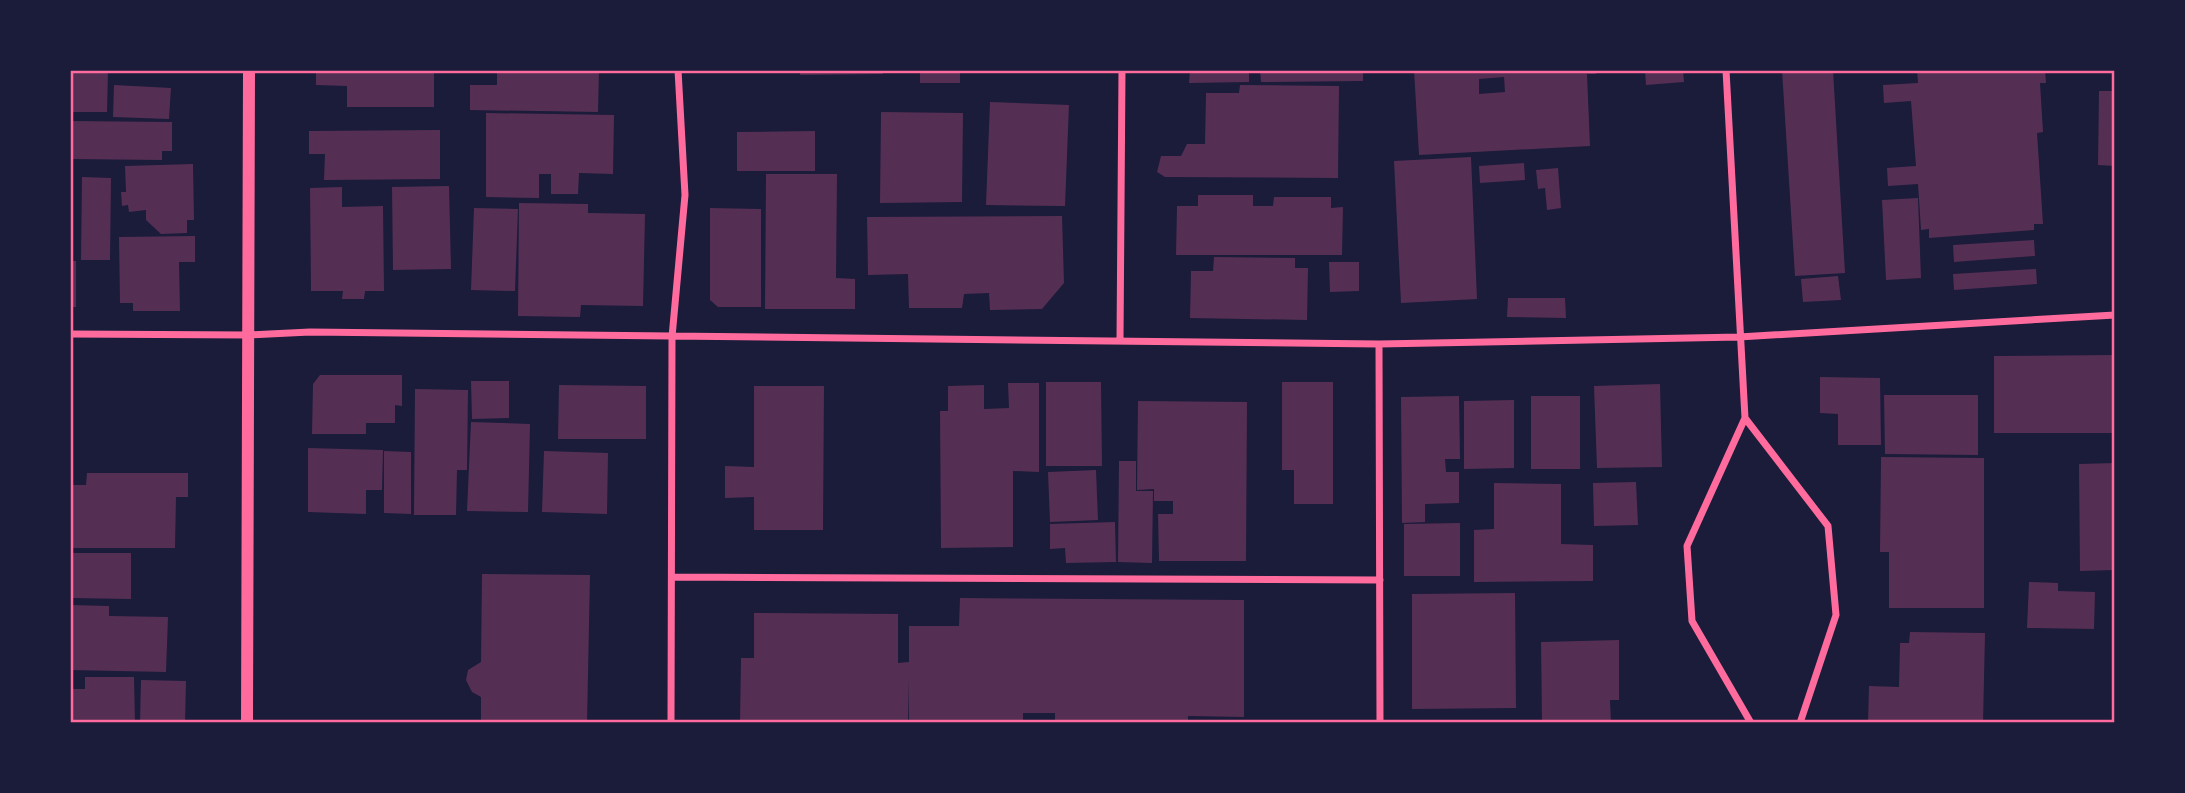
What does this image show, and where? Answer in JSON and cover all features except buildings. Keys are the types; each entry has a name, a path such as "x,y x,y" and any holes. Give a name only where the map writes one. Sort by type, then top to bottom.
{"street":[{"path":"247,723 249,70"},
{"path":"671,723 672,337 685,195 678,70"},
{"path":"1120,341 1122,70"},
{"path":"1726,70 1745,418 1687,546 1692,621 1751,723"},
{"path":"70,334 248,335 310,332 1379,344 1739,337 2115,315"},
{"path":"1379,344 1380,723"},
{"path":"1745,418 1828,526 1836,615 1800,723"},
{"path":"673,577 1380,580"}]}
